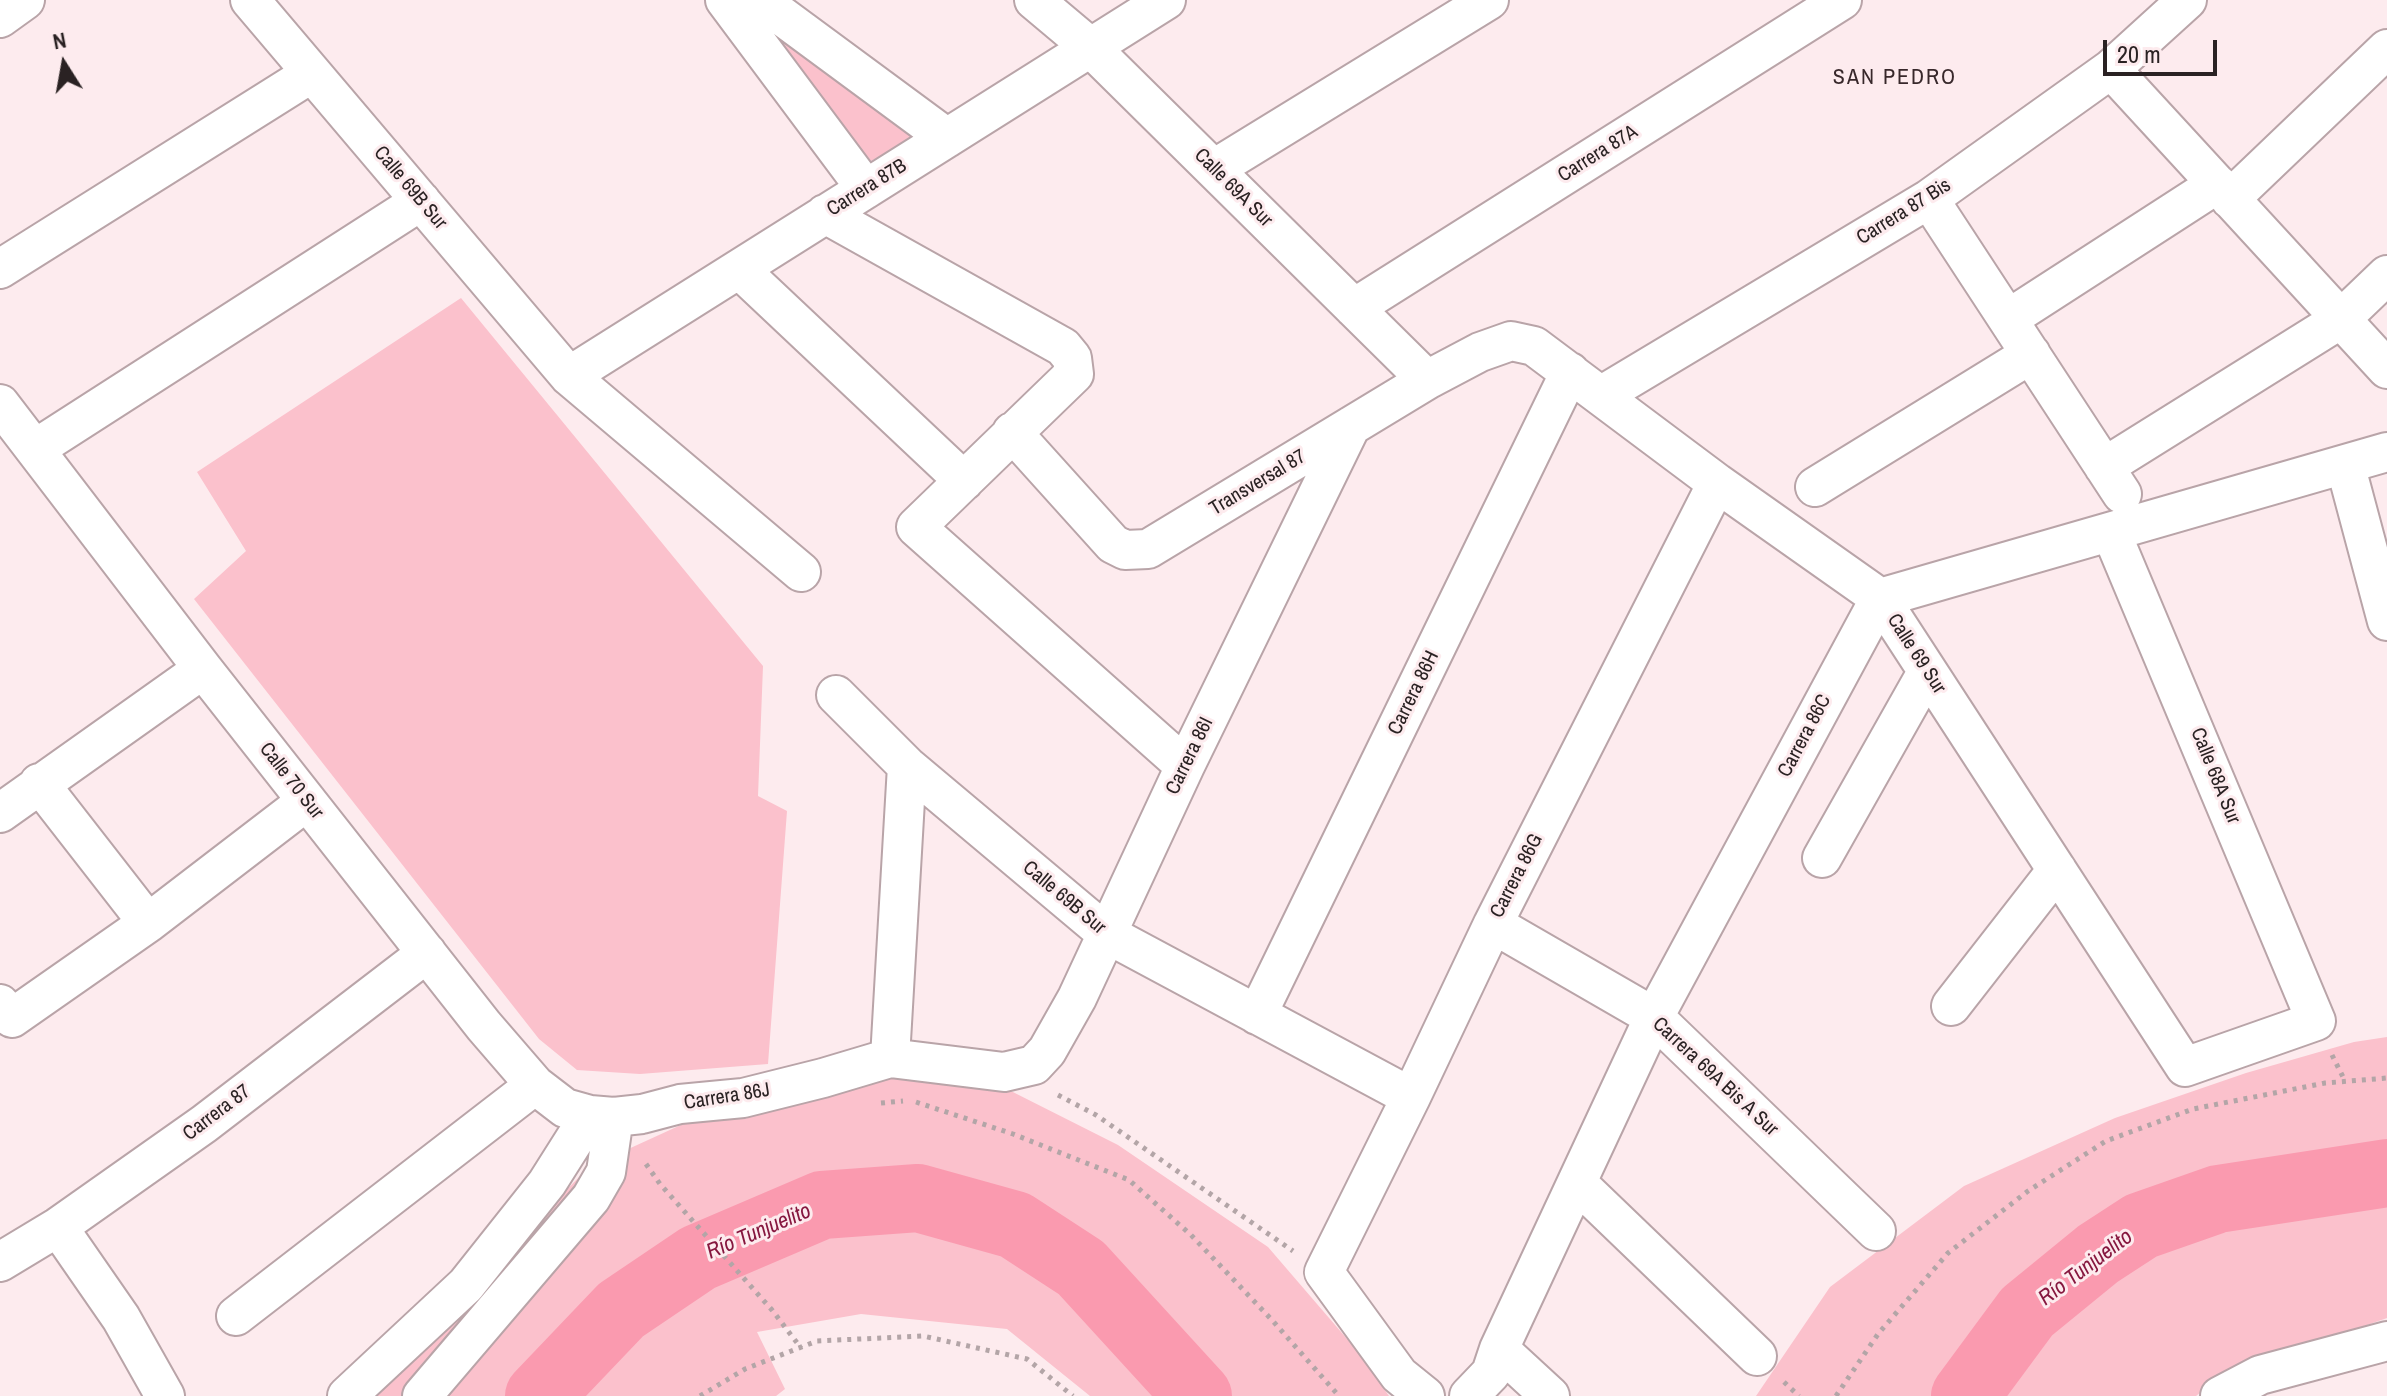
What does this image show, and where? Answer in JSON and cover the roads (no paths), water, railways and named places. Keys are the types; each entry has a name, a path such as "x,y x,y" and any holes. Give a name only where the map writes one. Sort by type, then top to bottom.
{"street":[{"path":"0,18 25,0"},
{"name":"Calle 69B Sur","path":"250,0 569,376 801,572"},
{"path":"725,0 866,189"},
{"path":"760,0 947,138"},
{"name":"Calle 69A Sur","path":"1034,0 1090,47 1427,380"},
{"name":"Carrera 87B","path":"569,376 1166,0"},
{"path":"1214,169 1489,0"},
{"name":"Carrera 87A","path":"1354,308 1842,0"},
{"name":"Carrera 87 Bis","path":"1602,395 1929,199 2111,69 2187,0"},
{"path":"2008,319 2224,191 2387,49"},
{"path":"2111,69 2387,369"},
{"path":"0,269 312,73"},
{"path":"1929,199 2113,480 2341,319 2387,275"},
{"path":"13,429 421,201"},
{"path":"825,214 1063,347 1072,358 1074,374 916,527 1185,766"},
{"path":"739,269 964,481"},
{"name":"Transversal 87","path":"1012,432 1113,544 1125,550 1148,549 1427,380 1480,352 1511,341 1534,346"},
{"name":"Calle 69 Sur","path":"1534,346 1717,483 1880,598 2185,1067"},
{"path":"1815,487 2031,354"},
{"name":"Carrera 86H","path":"1257,1015 1570,372"},
{"name":"Carrera 86I","path":"890,1058 1016,1071 1034,1065 1047,1051 1077,998 1185,766 1351,426"},
{"name":"Calle 70 Sur","path":"13,429 535,1085 565,1108 602,1116"},
{"path":"1880,598 2387,452"},
{"path":"2345,464 2387,621"},
{"name":"Carrera 86G","path":"1425,1396 1399,1375 1324,1272 1493,924 1717,483"},
{"name":"Calle 68A Sur","path":"2111,532 2316,1021 2185,1067"},
{"name":"Carrera 86C","path":"1469,1396 1491,1373 1499,1349 1654,1017 1880,598"},
{"path":"2,806 203,669"},
{"path":"1822,858 1927,672"},
{"name":"Calle 69B Sur","path":"836,695 907,766 1107,934 1411,1097"},
{"path":"890,1058 907,766"},
{"path":"39,783 148,923"},
{"path":"6,1011 148,923 307,801"},
{"path":"1951,1006 2057,870"},
{"name":"Carrera 69A Bis A Sur","path":"1493,924 1654,1017 1876,1231"},
{"name":"Carrera 87","path":"0,1262 58,1227 204,1124 427,953"},
{"name":"Carrera 86J","path":"602,1116 642,1114 680,1104 743,1098 890,1058"},
{"path":"236,1316 535,1085"},
{"path":"347,1396 466,1285 602,1116"},
{"path":"422,1396 591,1198 606,1172 602,1116"},
{"path":"1577,1183 1757,1356"},
{"path":"58,1227 121,1318 165,1396"},
{"path":"1499,1349 1550,1396"},
{"path":"2220,1396 2260,1375 2385,1351"}],"waterway":[{"name":"Río Tunjuelito","path":"1965,1396 2027,1312 2098,1254 2141,1226 2218,1199 2387,1173"},
{"name":"Río Tunjuelito","path":"539,1396 621,1310 698,1258 822,1205 918,1198 1015,1225 1081,1268 1198,1396"}],"district":[{"name":"SAN PEDRO","path":"1895,78"}]}
